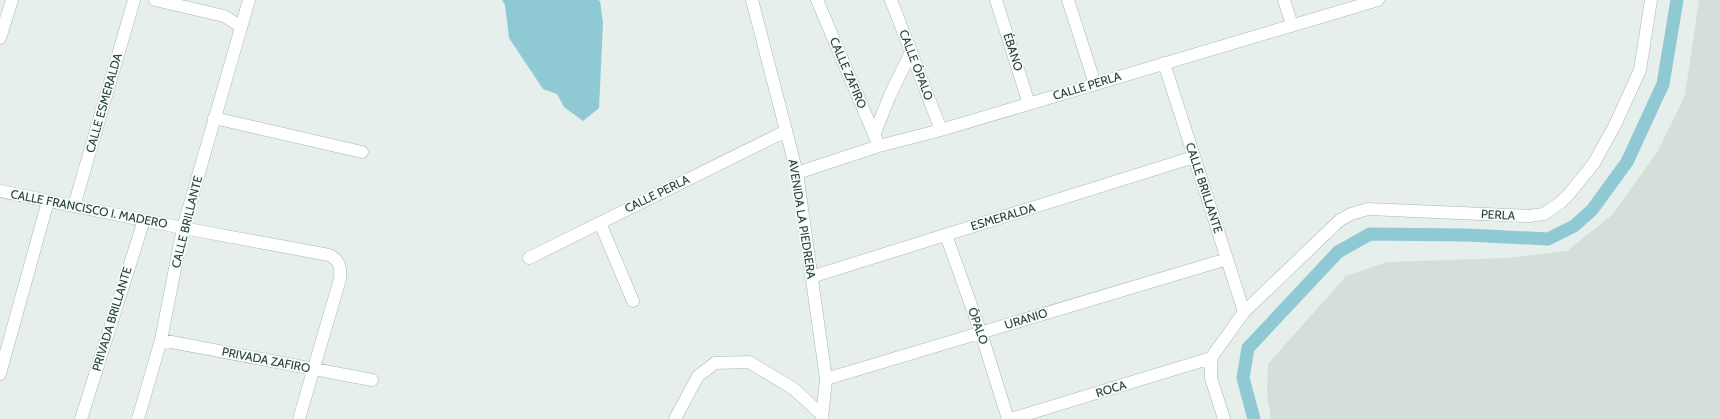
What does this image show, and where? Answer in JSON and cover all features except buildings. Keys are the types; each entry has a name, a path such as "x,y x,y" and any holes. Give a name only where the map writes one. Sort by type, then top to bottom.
{"street":[{"path":"0,38 12,0"},
{"name":"CALLE ESMERALDA","path":"74,206 134,0"},
{"path":"155,0 224,16 240,26"},
{"name":"CALLE BRILLANTE","path":"138,419 161,340 183,228 240,26 249,0"},
{"name":"AVENIDA LA PIEDRERA","path":"752,0 797,173 826,379 822,417"},
{"name":"CALLE ZAFIRO","path":"817,0 876,140"},
{"name":"CALLE ÓPALO","path":"890,0 941,130"},
{"name":"ÉBANO","path":"996,0 1029,104"},
{"path":"1068,0 1095,84"},
{"path":"1284,0 1292,25"},
{"name":"CALLE PERLA","path":"797,173 876,140 941,130 1378,0"},
{"name":"PERLA","path":"1212,358 1244,312 1340,220 1351,214 1368,209 1529,216 1544,214 1561,202 1594,163 1615,125 1635,83 1640,70 1651,0"},
{"path":"876,140 890,95 911,52"},
{"name":"CALLE BRILLANTE","path":"1164,63 1244,312"},
{"path":"214,118 362,152"},
{"name":"CALLE PERLA","path":"529,258 786,131"},
{"name":"ESMERALDA","path":"811,277 1194,157"},
{"name":"CALLE FRANCISCO I. MADERO","path":"0,191 183,228 329,255 335,258 339,264 340,279 314,369"},
{"path":"0,374 48,201"},
{"name":"PRIVADA BRILLANTE","path":"81,419 144,220"},
{"path":"600,223 633,301"},
{"name":"ÓPALO","path":"946,235 981,333 1009,419"},
{"name":"URANIO","path":"826,379 1226,259"},
{"name":"PRIVADA ZAFIRO","path":"161,340 372,380"},
{"path":"1212,358 1211,378 1224,419"},
{"name":"ROCA","path":"1009,419 1212,358"},
{"path":"675,419 698,376 715,363 749,362 794,389 822,417"},
{"path":"299,419 314,369"}],"shaded area":[{"path":"1699,0 1720,0 1720,419 1271,419 1267,395 1268,364 1346,276 1387,262 1508,258 1567,251 1612,215 1658,151 1685,95"}],"water":[{"path":"502,0 600,1 603,23 599,108 583,121 564,107 557,94 543,89 509,38 505,5"}],"waterway":[{"path":"1254,419 1243,378 1248,348 1338,252 1370,234 1466,235 1548,239 1574,226 1592,210 1627,162 1663,84 1677,0"}]}
